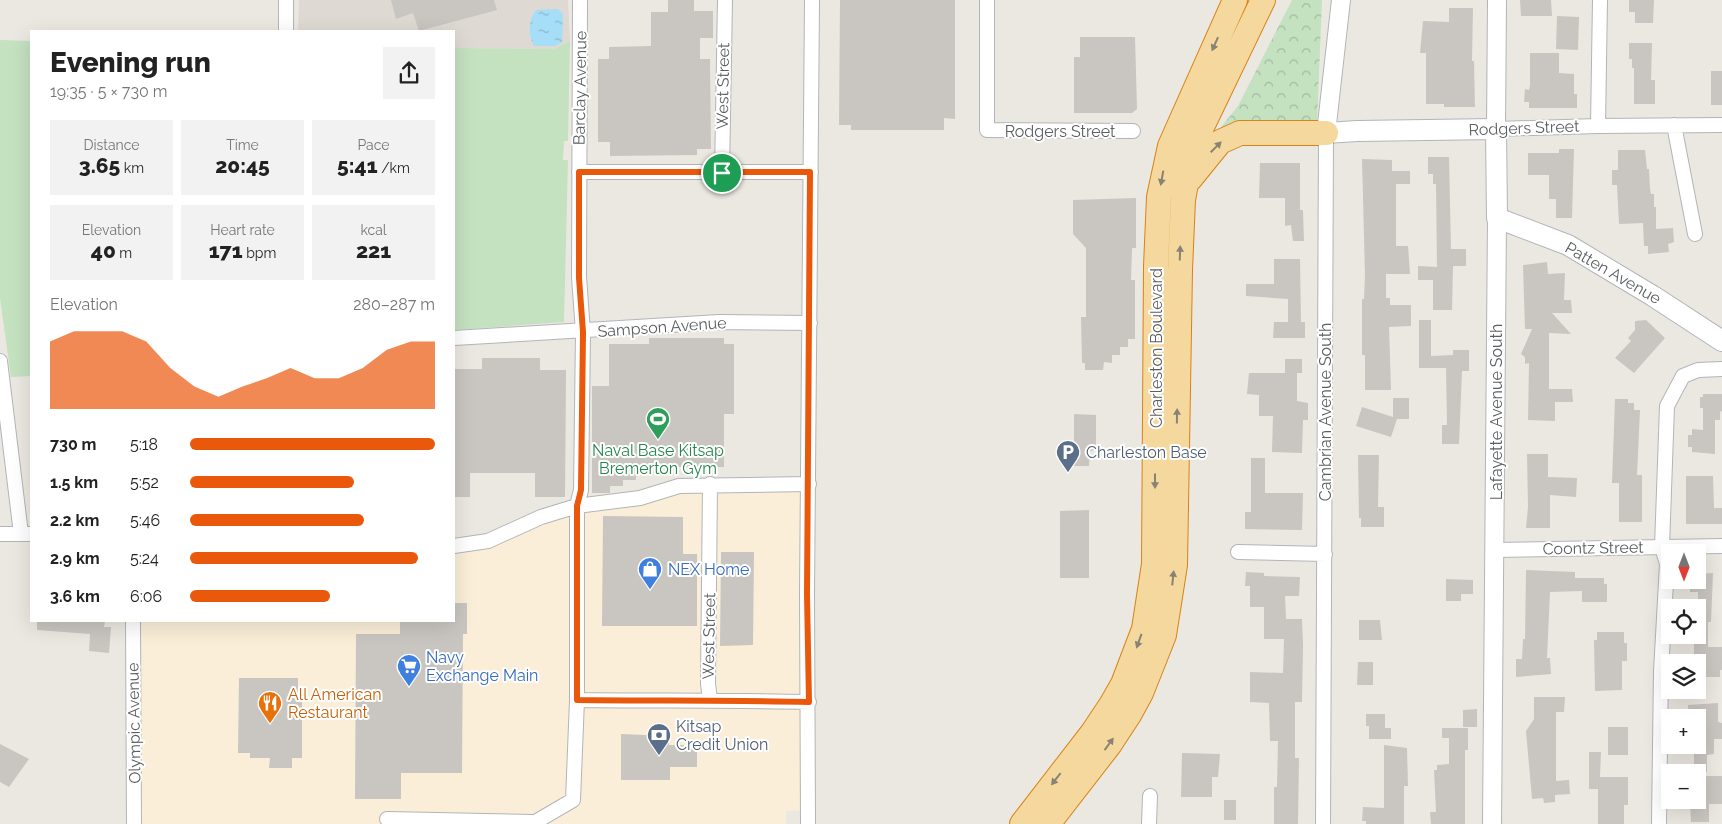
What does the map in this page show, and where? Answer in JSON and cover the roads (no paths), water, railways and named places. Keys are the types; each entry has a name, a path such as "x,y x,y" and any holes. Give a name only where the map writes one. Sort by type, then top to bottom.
{"highway":[{"name":"Charleston Boulevard","path":"1022,824 1093,732 1111,705 1123,684 1144,629 1154,564 1156,266 1159,198 1170,146 1235,0"},
{"name":"Charleston Boulevard","path":"1048,824 1110,744 1129,715 1144,686 1164,634 1175,565 1180,270 1186,185 1199,133 1263,0"},
{"path":"1186,185 1213,149 1223,140 1240,133 1326,133"}],"main road":[{"name":"Rodgers Street","path":"1326,133 1496,129"},
{"name":"Lafayette Avenue South","path":"1496,129 1497,218"},
{"name":"Patten Avenue","path":"1497,218 1568,245 1654,296 1722,341"}],"street":[{"path":"286,0 286,30"},
{"name":"Barclay Avenue","path":"532,823 573,800 577,700 577,506 581,490 583,332 579,278 580,0"},
{"name":"West Street","path":"722,173 725,0"},
{"path":"808,824 809,702 807,594 812,0"},
{"name":"Rodgers Street","path":"987,0 987,130 1133,131"},
{"name":"Cambrian Avenue South","path":"1324,824 1326,133 1341,0"},
{"name":"Lafayette Avenue South","path":"1496,129 1497,0"},
{"path":"1598,126 1600,0"},
{"path":"1674,125 1695,234"},
{"name":"Rodgers Street","path":"1496,129 1722,125"},
{"path":"579,172 810,172"},
{"name":"Lafayette Avenue South","path":"1492,824 1497,218"},
{"name":"Sampson Avenue","path":"455,338 583,332 719,322 810,323"},
{"path":"0,361 26,534 0,534"},
{"path":"1662,544 1667,406 1683,376 1698,370 1722,368"},
{"path":"455,546 488,541 541,517 577,506 640,498 679,486 710,484 809,484"},
{"name":"West Street","path":"710,484 708,684 710,699"},
{"name":"Coontz Street","path":"1706,546 1722,546"},
{"name":"Coontz Street","path":"1495,550 1661,547"},
{"path":"1238,552 1325,554"},
{"path":"1658,824 1661,672 1666,589"},
{"name":"Olympic Avenue","path":"133,622 134,824"},
{"path":"577,700 670,702 710,699 809,702"},
{"path":"1149,824 1150,796"},
{"path":"387,819 532,823"}],"water":[{"path":"558,9 563,14 562,42 555,46 534,46 530,28 533,14 536,10"}],"place":[{"name":"Naval Base Kitsap Bremerton Gym","path":"658,440"},
{"name":"Charleston Base","path":"1068,473"},
{"name":"NEX Home","path":"650,590"},
{"name":"Navy Exchange Main","path":"409,687"},
{"name":"All American Restaurant","path":"270,724"},
{"name":"Kitsap Credit Union","path":"659,756"}]}
